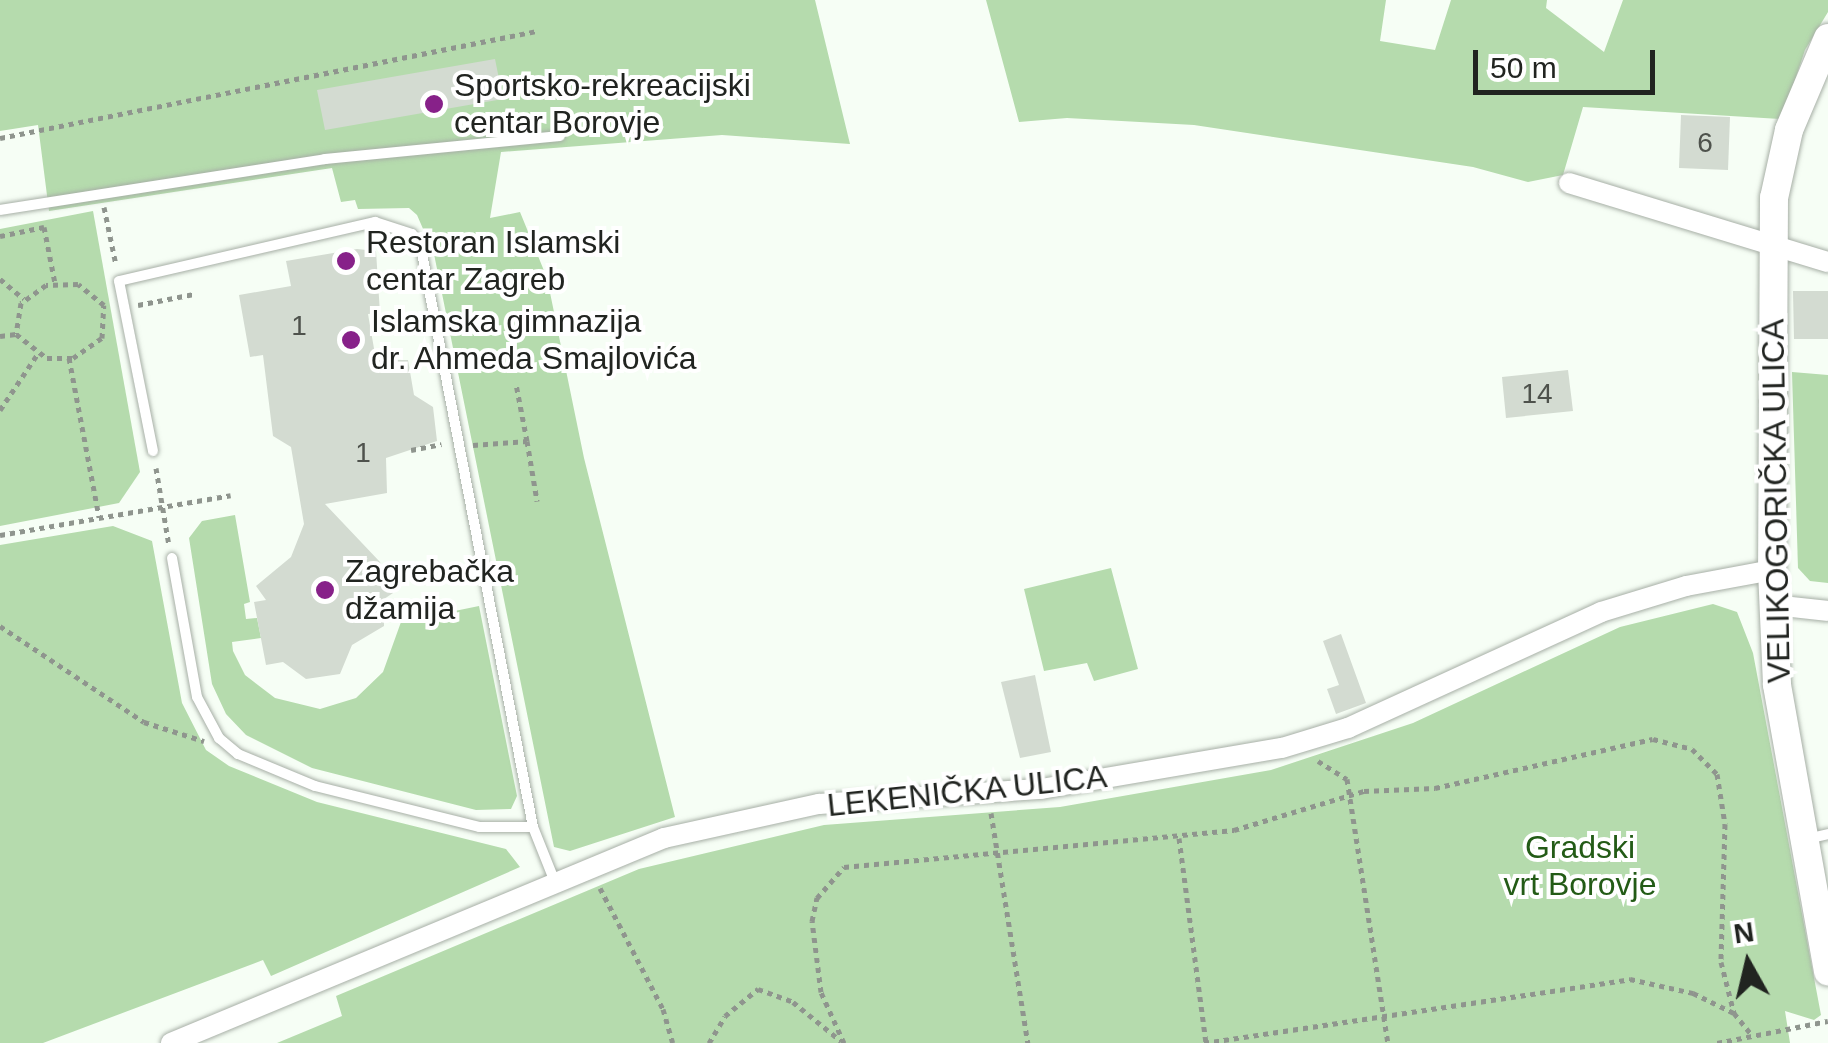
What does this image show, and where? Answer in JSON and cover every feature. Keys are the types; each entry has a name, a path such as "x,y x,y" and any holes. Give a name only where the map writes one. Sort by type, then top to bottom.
{"street":[{"name":"VELIKOGORIČKA ULICA","path":"1828,38 1780,160 1772,243 1772,606 1776,685 1814,837 1828,970"},
{"path":"1569,183 1828,262"},
{"name":"LEKENIČKA ULICA","path":"171,1043 218,1034 555,882 664,838 734,819 892,796 1041,789 1282,748 1348,728 1601,612 1686,586 1772,570"},
{"path":"1772,606 1828,611"}],"lane":[{"path":"0,210 325,160 560,136"},
{"path":"153,451 119,281 375,222 412,234 425,268 533,828 555,882"},
{"path":"172,558 197,698 219,738 238,754 315,786 479,827 533,828"}],"path":[{"path":"0,138 537,31"},
{"path":"101,194 119,281"},
{"path":"0,236 44,227 55,283"},
{"path":"0,279 24,299"},
{"path":"55,283 90,290 105,311 106,330 96,345 69,358 36,354 16,334 14,319 24,299 55,283"},
{"path":"124,308 194,294"},
{"path":"0,336 16,334"},
{"path":"0,410 36,354"},
{"path":"69,358 99,519"},
{"path":"516,384 537,501"},
{"path":"411,450 454,441"},
{"path":"470,444 526,441"},
{"path":"153,451 172,558"},
{"path":"0,535 232,495"},
{"path":"0,626 144,722 190,740 219,738"},
{"path":"844,1043 830,1020 814,956 817,898 831,877 864,862 1179,838 1289,817 1350,795 1456,784 1653,739 1692,749 1717,774 1724,794 1721,962 1734,1013 1750,1033"},
{"path":"1301,756 1346,774 1388,1043"},
{"path":"990,810 1001,852 1028,1043"},
{"path":"1179,838 1205,1043 1630,979 1693,993 1734,1013"},
{"path":"594,882 663,1009 673,1043"},
{"path":"708,1043 725,1016 758,989 793,1002 844,1043"},
{"path":"1717,1043 1750,1033 1828,1021"}],"green space":[{"name":"Sportsko-rekreacijski centar Borovje","path":"0,0 815,0 850,144 722,135 501,152 490,218 520,212 547,278 584,458 675,817 570,851 554,847 434,254 417,215 409,208 358,209 355,200 341,202 332,168 49,211 38,125 0,131"},
{"path":"986,0 1386,0 1380,41 1435,50 1451,0 1547,0 1546,8 1604,52 1623,0 1828,0 1828,12 1805,50 1782,119 1583,107 1563,175 1528,182 1473,167 1194,125 1067,118 1019,122"},
{"path":"93,211 140,472 119,503 0,526 0,229"},
{"path":"1792,372 1828,375 1828,583 1810,581 1798,568"},
{"path":"235,515 250,602 244,604 246,619 257,618 261,638 232,642 233,651 245,675 275,698 320,709 356,698 383,672 401,622 479,606 517,796 511,809 476,810 312,768 246,735 226,714 212,684 189,538 202,521"},
{"path":"113,526 152,541 182,703 206,750 229,766 317,802 506,849 520,867 271,976 263,960 43,1043 0,1043 0,545"},
{"path":"1111,568 1138,669 1094,681 1087,663 1044,671 1024,589"},
{"name":"Gradski vrt Borovje","path":"1713,604 1737,612 1753,653 1821,1015 1814,1020 1785,1011 1790,1043 277,1043 342,1016 336,996 639,869 824,825 1060,807 1271,770 1413,723 1620,627"}],"building":[{"path":"495,59 503,99 325,130 317,90"},
{"path":"1681,115 1730,117 1728,170 1679,168"},
{"path":"357,249 376,251 380,313 368,314 376,360 408,360 414,395 433,407 437,441 386,458 387,493 325,504 380,562 393,593 384,599 384,626 352,645 340,674 306,679 283,662 266,665 254,602 266,600 256,586 291,557 304,524 291,447 273,436 263,355 250,357 239,295 291,286 286,261"},
{"path":"1793,291 1828,291 1828,339 1794,339"},
{"path":"1568,370 1573,411 1506,418 1502,377"},
{"path":"1341,634 1366,703 1336,714 1327,689 1339,685 1323,641"},
{"path":"1035,675 1051,752 1020,758 1001,682"}],"place":[{"name":"Sportsko-rekreacijski centar Borovje","path":"434,104"},
{"name":"Restoran Islamski centar Zagreb","path":"346,261"},
{"name":"Islamska gimnazija dr. Ahmeda Smajlovića","path":"351,340"},
{"name":"Zagrebačka džamija","path":"325,590"}]}
